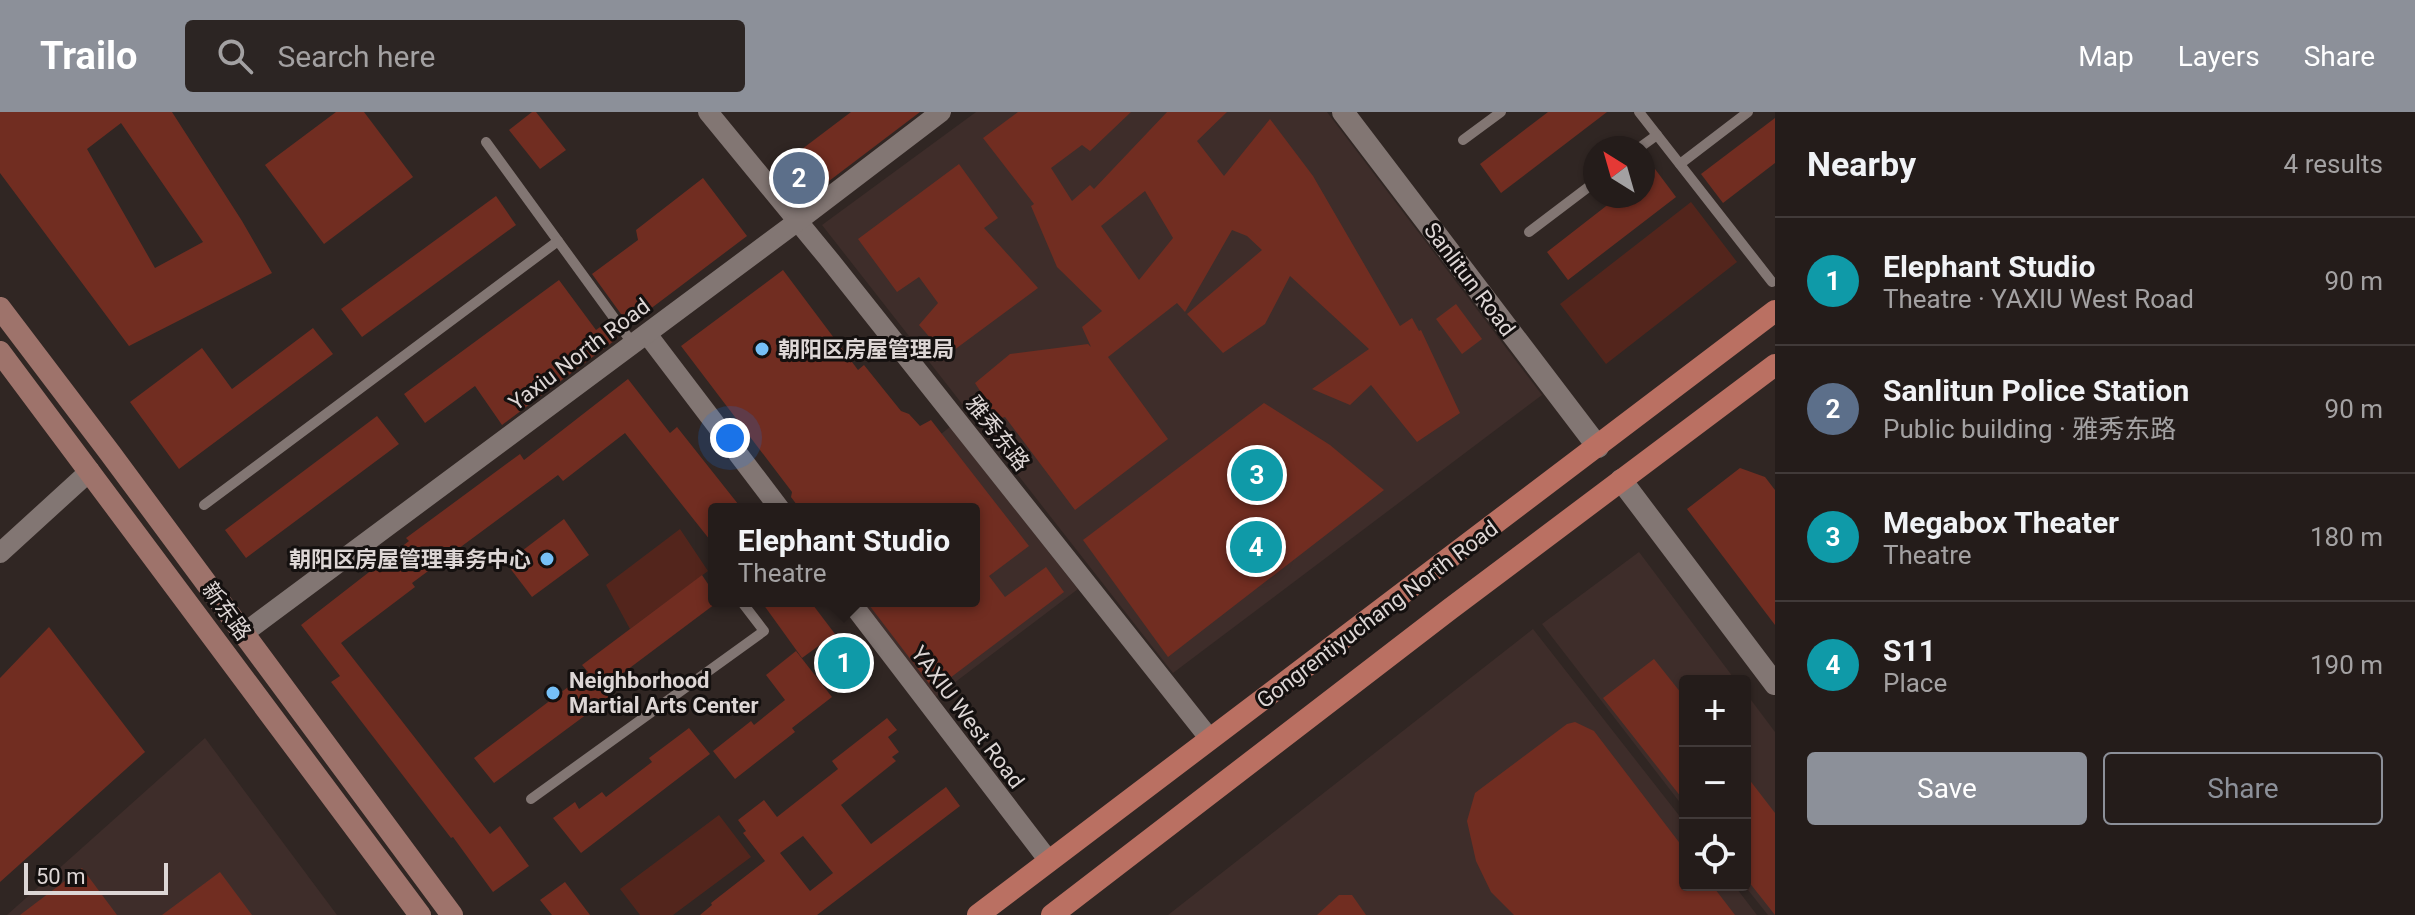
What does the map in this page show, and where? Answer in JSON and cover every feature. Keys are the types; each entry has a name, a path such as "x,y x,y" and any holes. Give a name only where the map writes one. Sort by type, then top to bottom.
{"main road":[{"name":"新东路","path":"0,308 452,915"},
{"name":"Gongrentiyuchang North Road","path":"978,915 1775,311"},
{"name":"新东路","path":"0,352 420,915"},
{"name":"Gongrentiyuchang North Road","path":"1052,915 1775,365"}],"street":[{"name":"雅秀东路","path":"708,112 1210,739"},
{"name":"Yaxiu North Road","path":"244,633 941,112"},
{"name":"Sanlitun Road","path":"1343,112 1598,447"},
{"path":"640,339 775,503"},
{"path":"0,553 90,471"},
{"path":"1621,480 1775,684"},
{"name":"YAXIU West Road","path":"855,607 1049,861"}],"lane":[{"path":"1463,140 1501,112"},
{"path":"1639,112 1772,282"},
{"path":"1680,164 1748,112"},
{"path":"486,142 558,241 640,339"},
{"path":"1529,232 1583,191"},
{"path":"204,505 558,241"},
{"path":"531,799 764,631 746,607"}],"shaded area":[{"path":"976,112 1327,112 1542,395 1173,673 822,225"},
{"path":"1691,202 1737,262 1606,364 1560,304"},
{"path":"950,427 1078,589 933,699 863,607 980,607 980,503 852,503"},
{"path":"680,529 708,571 630,629 606,585"},
{"path":"1639,552 1731,675 1679,675 1679,801 1542,624"},
{"path":"1533,629 1679,815 1679,891 1739,891 1757,915 1168,915"},
{"path":"1751,700 1775,732 1775,915 1768,915 1749,891"},
{"path":"205,738 337,915 7,915"},
{"path":"719,815 751,857 673,915 640,915 620,889"}],"building":[{"path":"0,112 172,112 272,273 129,346 0,173","holes":["121,123 203,242 155,268 87,149"]},
{"path":"336,112 364,112 413,177 324,244 265,165"},
{"path":"536,112 566,150 540,169 509,130"},
{"path":"851,112 920,112 800,203 773,171"},
{"path":"1018,112 1131,112 1090,151 1082,145 1051,168 1072,201 1090,185 1094,189 1167,112 1227,112 1197,141 1224,176 1270,119 1313,176 1400,326 1412,318 1421,330 1460,413 1417,442 1371,385 1350,405 1312,389 1369,349 1290,276 1265,324 1223,353 1187,314 1262,250 1247,236 1232,230 1185,312 1177,303 1108,357 1168,439 1075,510 1005,417 998,419 975,383 1010,354 1088,344 1091,347 1082,327 1102,311 1057,267 1031,206 1034,204 983,138","holes":["1145,191 1173,238 1139,280 1101,226"]},
{"path":"1548,112 1607,112 1501,193 1480,164"},
{"path":"1775,118 1775,163 1723,203 1701,174"},
{"path":"959,164 998,218 984,228 1038,288 946,356 919,325 938,303 919,277 897,292 858,239"},
{"path":"1655,169 1676,197 1568,280 1547,252 1604,208 1655,208"},
{"path":"703,178 747,236 629,325 592,274 638,240 636,230"},
{"path":"496,196 516,225 362,337 341,309"},
{"path":"783,270 858,370 864,365 901,411 909,414 920,426 931,420 1029,546 989,576 1005,597 1046,567 1064,592 934,690 871,607 980,607 980,503 796,503 791,497 792,492 681,346"},
{"path":"559,280 596,330 607,322 618,338 502,425 475,386 425,423 404,394"},
{"path":"1456,304 1482,339 1462,354 1436,319"},
{"path":"313,328 333,354 179,469 130,402 202,348 232,389"},
{"path":"628,379 670,433 677,427 737,503 708,503 708,537 625,433 563,481 558,475 412,583 415,587 341,643 490,834 500,826 529,866 493,892 331,682 340,676 301,625 409,541 406,538 520,454 524,460"},
{"path":"1264,403 1330,445 1384,490 1168,657 1083,540"},
{"path":"377,416 399,444 246,558 225,530"},
{"path":"1740,468 1765,477 1775,490 1775,625 1687,509"},
{"name":"朝阳区房屋管理事务中心","path":"564,519 589,555 532,597 506,563"},
{"path":"702,575 708,584 708,607 711,607 603,688 610,697 494,783 474,758 588,672 582,665"},
{"path":"765,607 815,607 835,634 802,658"},
{"path":"49,627 145,752 0,882 0,678"},
{"path":"796,651 832,697 792,728 795,732 735,779 713,751 751,721 754,725 785,700 766,675"},
{"path":"1654,659 1679,690 1679,794 1603,698"},
{"path":"887,718 897,730 888,737 899,752 892,757 896,761 841,805 871,844 946,787 960,806 817,915 700,915 765,861 743,833 746,831 738,820 764,800 777,817 838,769 832,761","holes":["803,836 833,873 810,891 780,853"]},
{"path":"1575,722 1594,731 1679,842 1679,891 1717,891 1735,915 1514,915 1491,892 1476,861 1467,821 1475,793 1567,724"},
{"path":"689,728 710,754 581,853 553,818 575,802 579,809 602,792 606,797 652,762 649,758"},
{"path":"1751,782 1775,813 1775,915 1751,885"},
{"path":"82,868 117,915 20,915"},
{"path":"220,872 252,915 162,915"},
{"path":"565,882 590,915 552,915 540,900"},
{"path":"1339,895 1352,895 1366,915 1317,915"}],"place":[{"name":"Sanlitun Police Station","path":"799,178"},
{"name":"朝阳区房屋管理局","path":"762,349"},
{"name":"Megabox Theater","path":"1257,475"},
{"name":"S11","path":"1256,547"},
{"name":"朝阳区房屋管理事务中心","path":"547,559"},
{"name":"Elephant Studio","path":"844,663"},
{"name":"Neighborhood Martial Arts Center","path":"553,693"}]}
